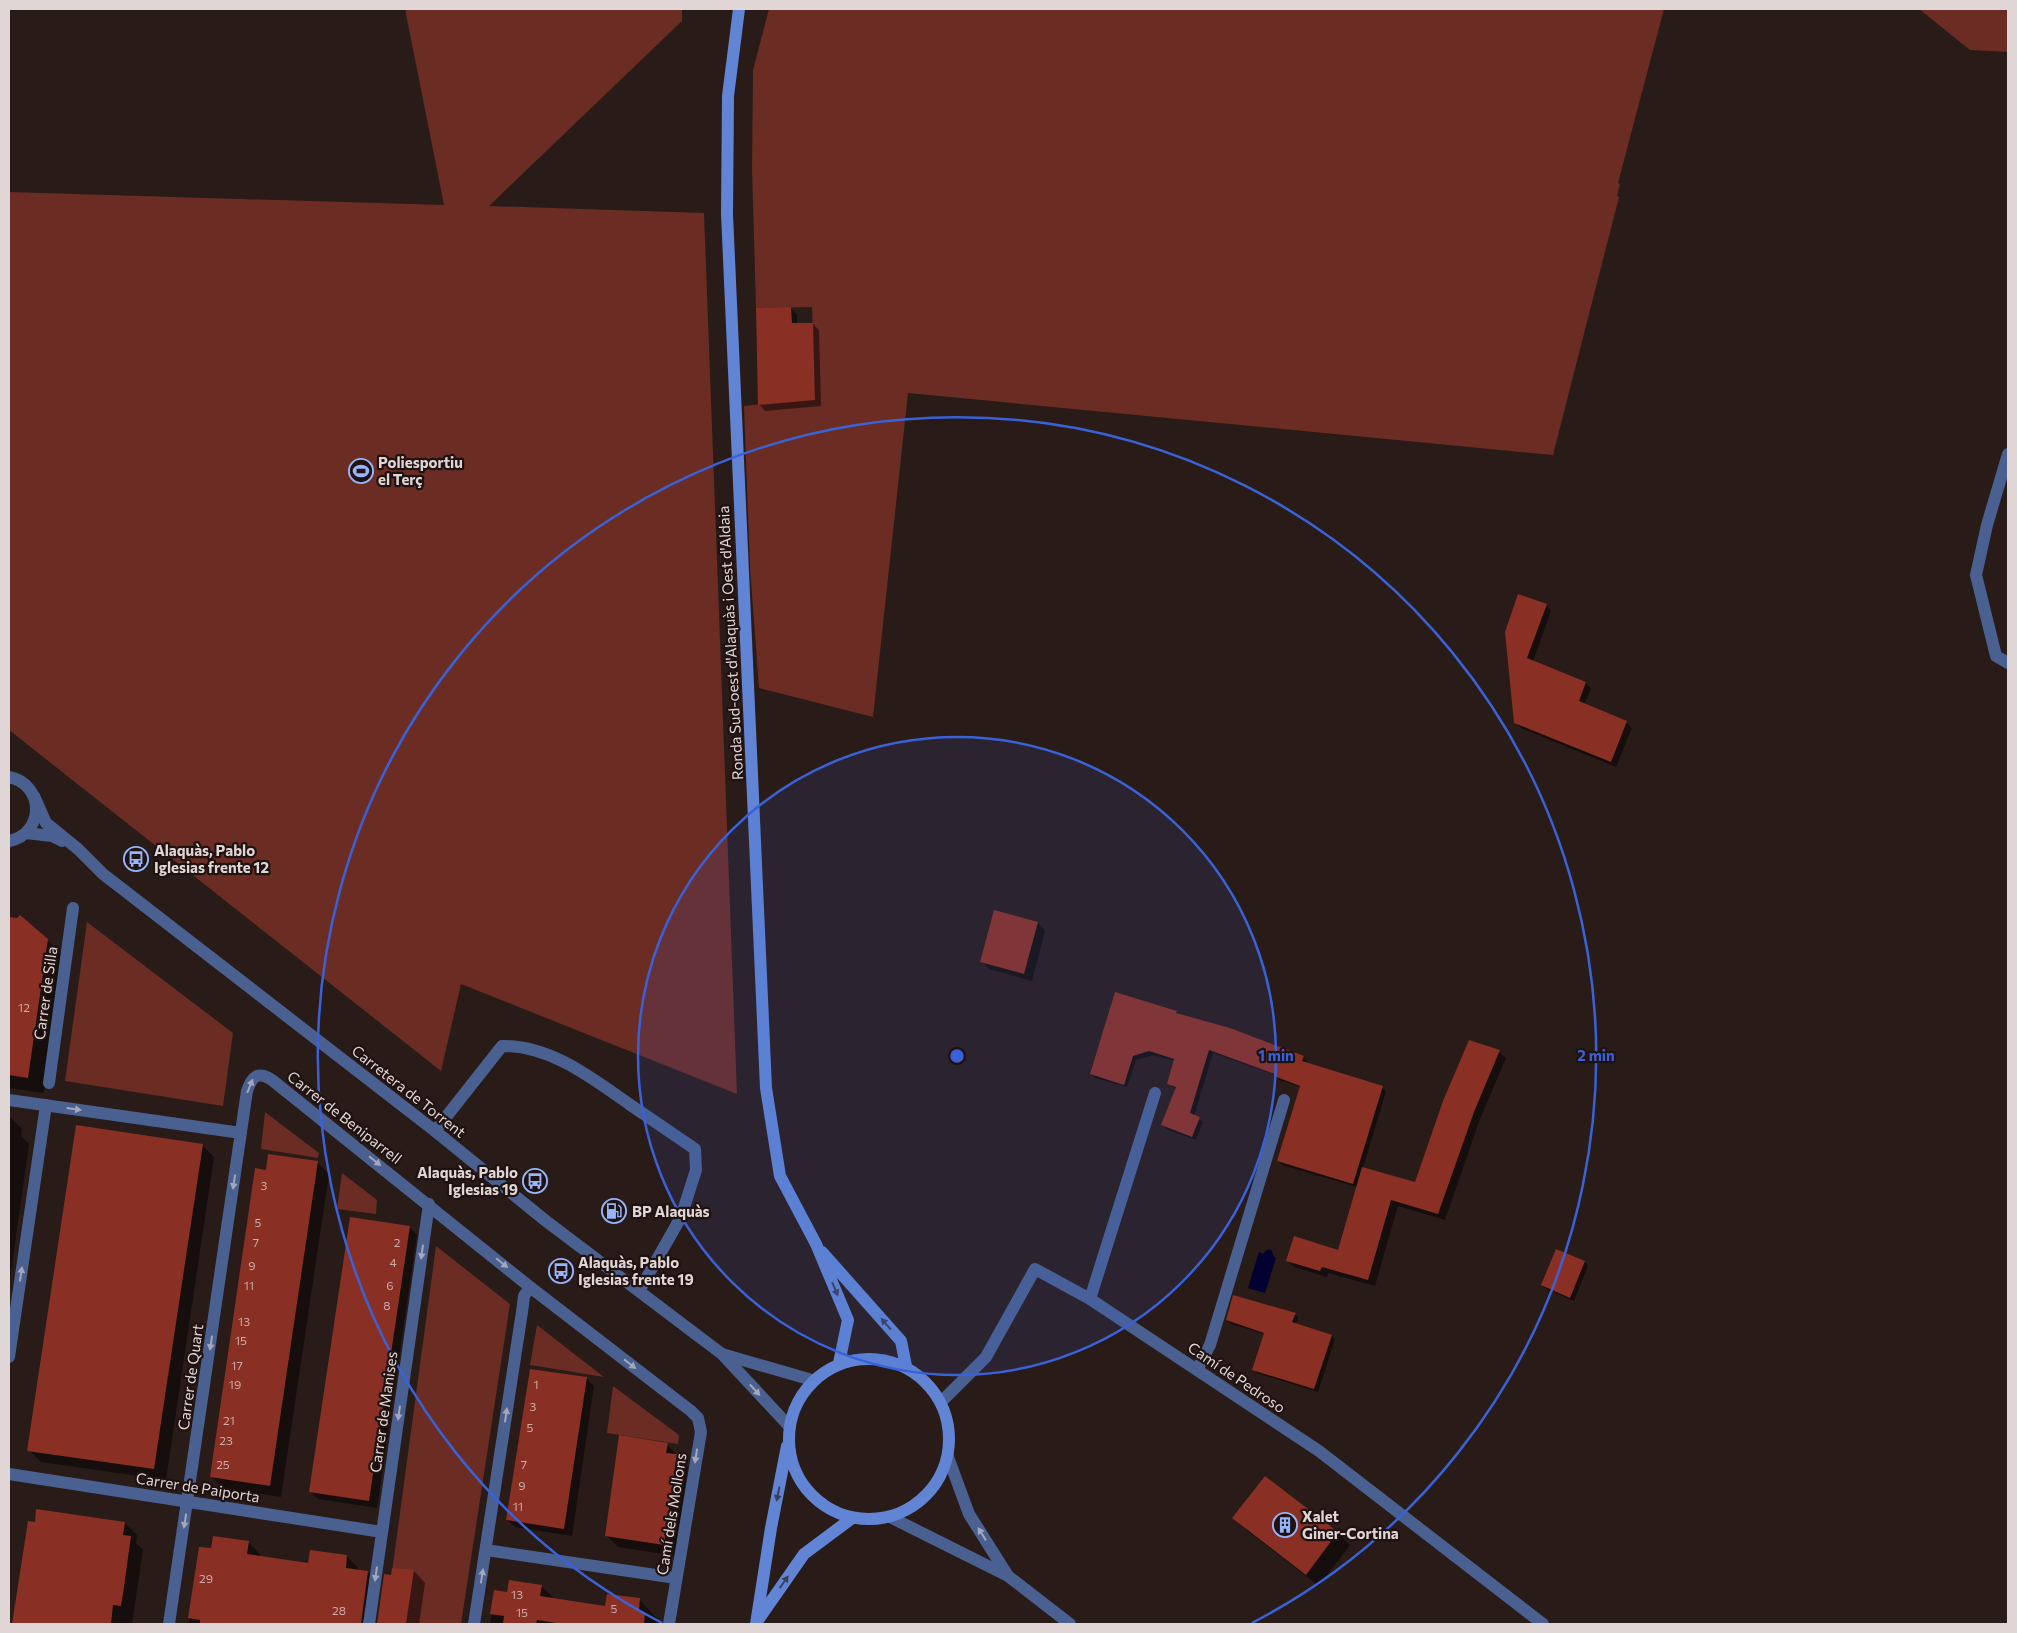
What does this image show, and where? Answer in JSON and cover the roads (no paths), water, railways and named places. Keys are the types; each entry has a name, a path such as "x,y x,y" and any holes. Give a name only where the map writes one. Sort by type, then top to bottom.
{"main road":[{"name":"Ronda Sud-oest d'Alaquàs i Oest d'Aldaia","path":"739,9 728,96 726,214 766,1088 780,1176 816,1244 848,1320 840,1362"},
{"name":"Ronda Sud-oest d'Alaquàs i Oest d'Aldaia","path":"737,31 745,9"},
{"name":"Ronda Sud-oest d'Alaquàs i Oest d'Aldaia","path":"816,1244 901,1341 906,1366"},
{"path":"756,1623 771,1528 787,1446 788,1425 796,1401 812,1380 840,1362 873,1358 906,1366 926,1381 940,1402 949,1428 948,1457 928,1495 892,1518 872,1521 852,1519 807,1493 787,1446"},
{"path":"756,1623 804,1554 852,1519"}],"street":[{"path":"2008,454 1987,525 1976,576 1996,656 2008,663"},
{"path":"9,841 26,833 36,816 34,796 28,786 10,777"},
{"name":"Carretera de Torrent","path":"34,796 46,823 78,848 102,874 435,1131 546,1221 722,1354 788,1425"},
{"name":"Carretera de Torrent","path":"26,833 52,836 78,848"},
{"name":"Carrer de Silla","path":"48,1083 73,908"},
{"path":"435,1131 502,1046 517,1046 541,1052 586,1074 695,1150 696,1170 681,1217 640,1291"},
{"name":"Carrer de Beniparrell","path":"241,1133 250,1081 255,1075 266,1076 429,1204 530,1287 691,1411"},
{"path":"1090,1299 1155,1093"},
{"path":"9,1100 241,1133"},
{"path":"1197,1370 1210,1345 1284,1100"},
{"path":"9,1357 46,1105"},
{"name":"Carrer de Quart","path":"170,1624 241,1133"},
{"name":"Carrer de Manises","path":"369,1624 429,1204"},
{"name":"Camí de Pedroso","path":"940,1402 986,1357 1035,1269 1090,1299 1323,1454 1543,1624"},
{"path":"474,1624 524,1296 530,1287"},
{"name":"Carretera de Torrent","path":"722,1354 812,1380"},
{"name":"Camí dels Mollons","path":"670,1624 700,1432 698,1418 691,1411"},
{"path":"948,1457 969,1514 1008,1576"},
{"name":"Carrer de Paiporta","path":"9,1474 382,1532"},
{"path":"892,1518 1008,1576 1070,1624"},
{"path":"486,1550 676,1578"}],"place":[{"name":"Poliesportiu el Terç","path":"361,471"},
{"name":"Alaquàs, Pablo Iglesias frente 12","path":"136,859"},
{"name":"Alaquàs, Pablo Iglesias 19","path":"535,1181"},
{"name":"BP Alaquàs","path":"614,1211"},
{"name":"Alaquàs, Pablo Iglesias frente 19","path":"561,1271"},
{"name":"Xalet Giner-Cortina","path":"1285,1525"}]}
